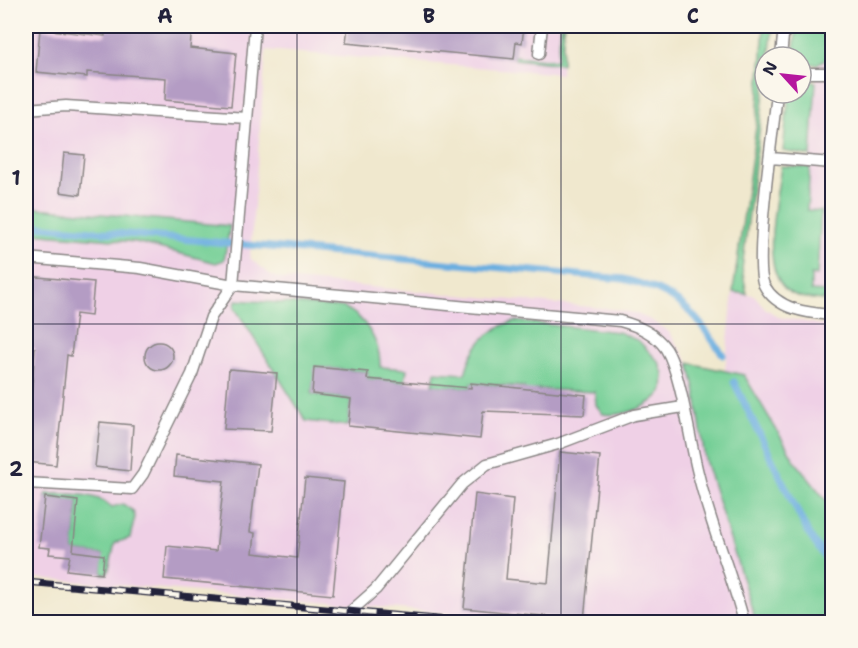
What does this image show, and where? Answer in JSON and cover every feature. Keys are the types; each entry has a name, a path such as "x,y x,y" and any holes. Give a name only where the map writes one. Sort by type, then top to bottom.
{"lane":[{"path":"26,483 132,489 143,474 192,374 211,317 233,285 255,26"},
{"path":"539,54 542,26"},
{"path":"782,45 784,26"},
{"path":"813,73 832,72"},
{"path":"776,105 760,255 763,284 781,304 800,310 832,315"},
{"path":"26,109 66,106 248,118"},
{"path":"771,158 832,163"},
{"path":"26,258 140,268 233,285 620,321 646,331 667,351 699,476 731,572 744,622"},
{"path":"330,622 350,612 376,589 462,484 487,464 558,444 634,416 683,407"}],"shaded area":[{"path":"26,26 564,26 561,74 266,50 250,258 272,276 282,279 613,309 634,313 651,320 669,332 689,363 695,388 705,460 756,622 551,622 26,577"},
{"path":"832,26 832,508 795,461 744,375 725,371 733,292 754,295 765,308 778,317 823,325 826,292 811,291 811,275 817,275 821,211 807,210 817,64"}],"green space":[{"path":"561,26 564,26 562,64 514,59 514,56 557,60"},
{"path":"764,26 773,26 771,45 763,45"},
{"path":"797,26 832,26 832,56 817,64 813,64 813,45 795,45"},
{"path":"813,81 816,82 811,156 783,151 788,105 813,105"},
{"path":"758,105 762,105 742,269 747,294 733,292"},
{"path":"781,166 810,167 807,210 821,211 817,276 811,275 811,291 826,292 825,300 802,297 789,292 780,282 774,268 772,234"},
{"path":"26,207 230,226 224,260 216,263 136,242 31,233 29,248 26,248"},
{"path":"236,300 343,307 358,317 370,331 378,349 380,367 407,369 405,382 367,379 368,372 315,367 312,394 351,399 348,426 306,421 235,308"},
{"path":"515,321 619,332 639,341 659,362 664,374 663,390 652,401 636,410 611,415 603,414 596,405 595,392 536,389 534,402 524,401 524,387 471,383 471,388 433,385 435,372 465,374 472,355 482,340 496,329"},
{"path":"689,363 744,375 795,461 832,508 832,622 756,622 705,460 695,388"},
{"path":"46,494 90,496 112,507 123,504 133,511 135,517 130,538 115,543 108,573 102,574 103,555 73,551 78,501 45,497"}],"building":[{"path":"106,26 192,26 190,48 236,53 231,106 165,100 166,78 87,72 87,77 36,72 40,29 105,36"},
{"path":"348,26 524,26 522,43 516,42 514,59 346,43"},
{"path":"64,153 84,155 80,195 60,192"},
{"path":"26,276 94,282 91,316 76,314 71,356 67,355 56,465 26,462 35,348 26,347"},
{"path":"159,342 169,346 173,356 169,366 159,370 149,366 145,356 149,346"},
{"path":"314,367 368,372 367,379 471,388 471,383 586,395 584,415 483,411 480,439 348,426 351,399 312,394"},
{"path":"229,369 277,373 271,431 224,429"},
{"path":"100,422 133,425 130,471 95,467"},
{"path":"560,452 600,456 584,620 464,608 475,494 513,499 506,579 548,583"},
{"path":"176,455 258,464 250,532 255,533 253,553 297,558 305,478 344,482 333,595 164,579 167,546 216,551 224,481 174,476"},
{"path":"45,497 78,501 73,551 104,555 102,574 67,570 70,556 49,554 50,548 39,547"}],"waterway":[{"path":"26,225 623,279 658,290 682,305 702,326 723,355"},
{"path":"734,382 808,533 832,567"}],"railway":[{"path":"26,582 470,622"}]}
